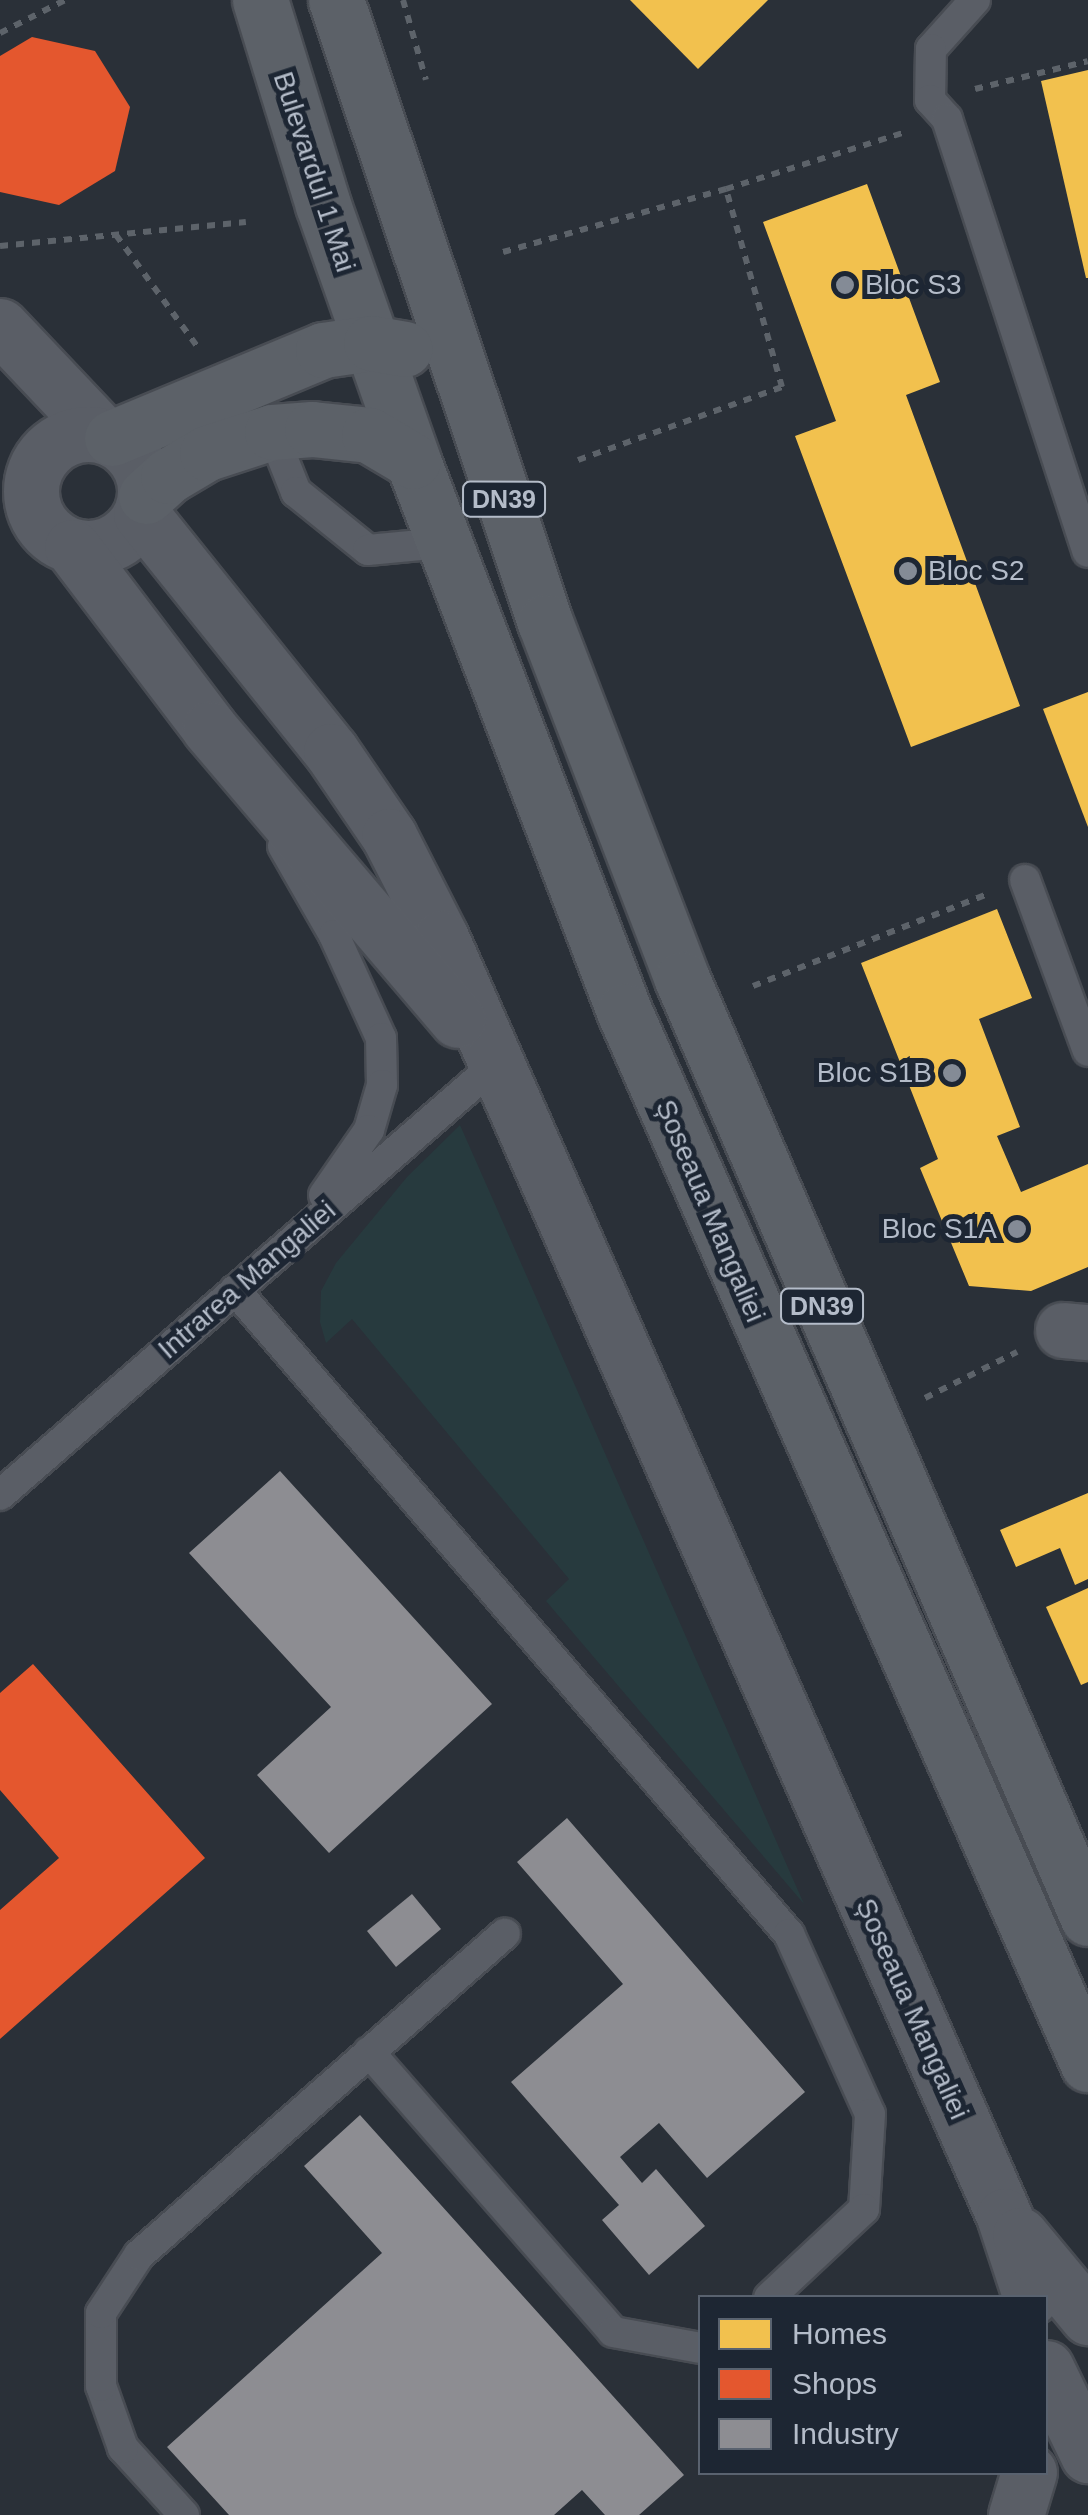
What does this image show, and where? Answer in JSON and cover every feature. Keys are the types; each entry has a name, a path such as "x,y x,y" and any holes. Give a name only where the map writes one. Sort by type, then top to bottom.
{"main road":[{"name":"Bulevardul 1 Mai","path":"260,0 370,343"},
{"name":"DN39","path":"336,0 544,622 682,978 1088,1918"},
{"path":"107,436 323,350 370,343 418,355 434,371 462,432 494,525 544,622"},
{"name":"Șoseaua Mangaliei","path":"370,343 442,544 624,1011 815,1454 1088,2064"},
{"path":"144,505 168,476 207,453 272,432 312,429 369,434 412,461"}],"street":[{"path":"0,326 140,466 144,505 121,540 88,550 72,547 50,535 0,451"},
{"path":"33,508 33,474 42,458 68,437 107,436"},
{"name":"Șoseaua Mangaliei","path":"144,505 331,751 389,836 441,938 1004,2216 1029,2295"},
{"name":"Șoseaua Mangaliei","path":"72,547 210,729 495,1065"},
{"path":"1004,2216 1088,2317"},
{"path":"1048,2375 1088,2455"},
{"path":"1016,2515 1028,2475"}],"lane":[{"path":"975,0 931,49 938,110 1088,552"},
{"path":"272,432 296,492 368,550 442,544"},
{"path":"210,729 334,935 381,1038 382,1085 369,1130 340,1176 276,1254"},
{"path":"1025,880 1088,1051"},
{"name":"Intrarea Mangaliei","path":"0,1496 495,1065"},
{"path":"234,1290 789,1934 870,2114 864,2209 772,2295"},
{"path":"184,2515 123,2448 101,2386 101,2313 139,2255 506,1934"},
{"path":"369,2052 613,2332 698,2348"}],"path":[{"path":"33,14 36,0"},
{"path":"0,33 64,0"},
{"path":"503,252 726,189 938,110 1088,61"},
{"path":"578,460 782,387 726,189"},
{"path":"0,246 246,222"},
{"path":"116,234 201,351"},
{"path":"753,986 1025,880"},
{"path":"924,1398 1076,1331"}],"green space":[{"path":"460,1125 804,1904 546,1601 569,1579 352,1319 326,1343 320,1322 321,1291 336,1263 407,1177"}],"building: Homes":[{"path":"630,0 768,0 698,69"},
{"path":"1088,70 1088,278 1086,278 1041,81"},
{"name":"Bloc S2","path":"867,184 940,382 906,395 1020,706 911,747 795,436 836,421 763,222"},
{"path":"1088,692 1088,827 1043,709"},
{"path":"997,909 1032,998 979,1019 1020,1127 997,1136 1021,1192 1088,1164 1088,1267 1031,1291 969,1286 920,1168 938,1159 861,963"},
{"path":"1088,1493 1088,1579 1075,1585 1060,1548 1016,1567 1000,1530"},
{"path":"1088,1588 1088,1682 1081,1685 1046,1607"}],"building: Shops":[{"path":"32,37 95,51 130,107 115,171 59,205 0,192 0,56"},
{"path":"33,1664 205,1858 0,2039 0,1910 59,1858 0,1790 0,1693"}],"building: Industry":[{"path":"280,1471 492,1704 329,1853 257,1775 331,1707 189,1553"},
{"path":"567,1818 805,2092 707,2178 659,2123 620,2157 642,2183 656,2169 705,2226 649,2275 602,2220 619,2205 511,2082 623,1984 517,1862"},
{"path":"412,1894 441,1929 396,1967 367,1931"},
{"path":"360,2115 684,2475 639,2515 605,2515 582,2490 554,2515 229,2515 167,2447 382,2253 304,2166"}],"place":[{"name":"Bloc S3","path":"845,285"},
{"name":"Bloc S2","path":"908,571"},
{"name":"Bloc S1B","path":"952,1073"},
{"name":"Bloc S1A","path":"1017,1229"}]}
